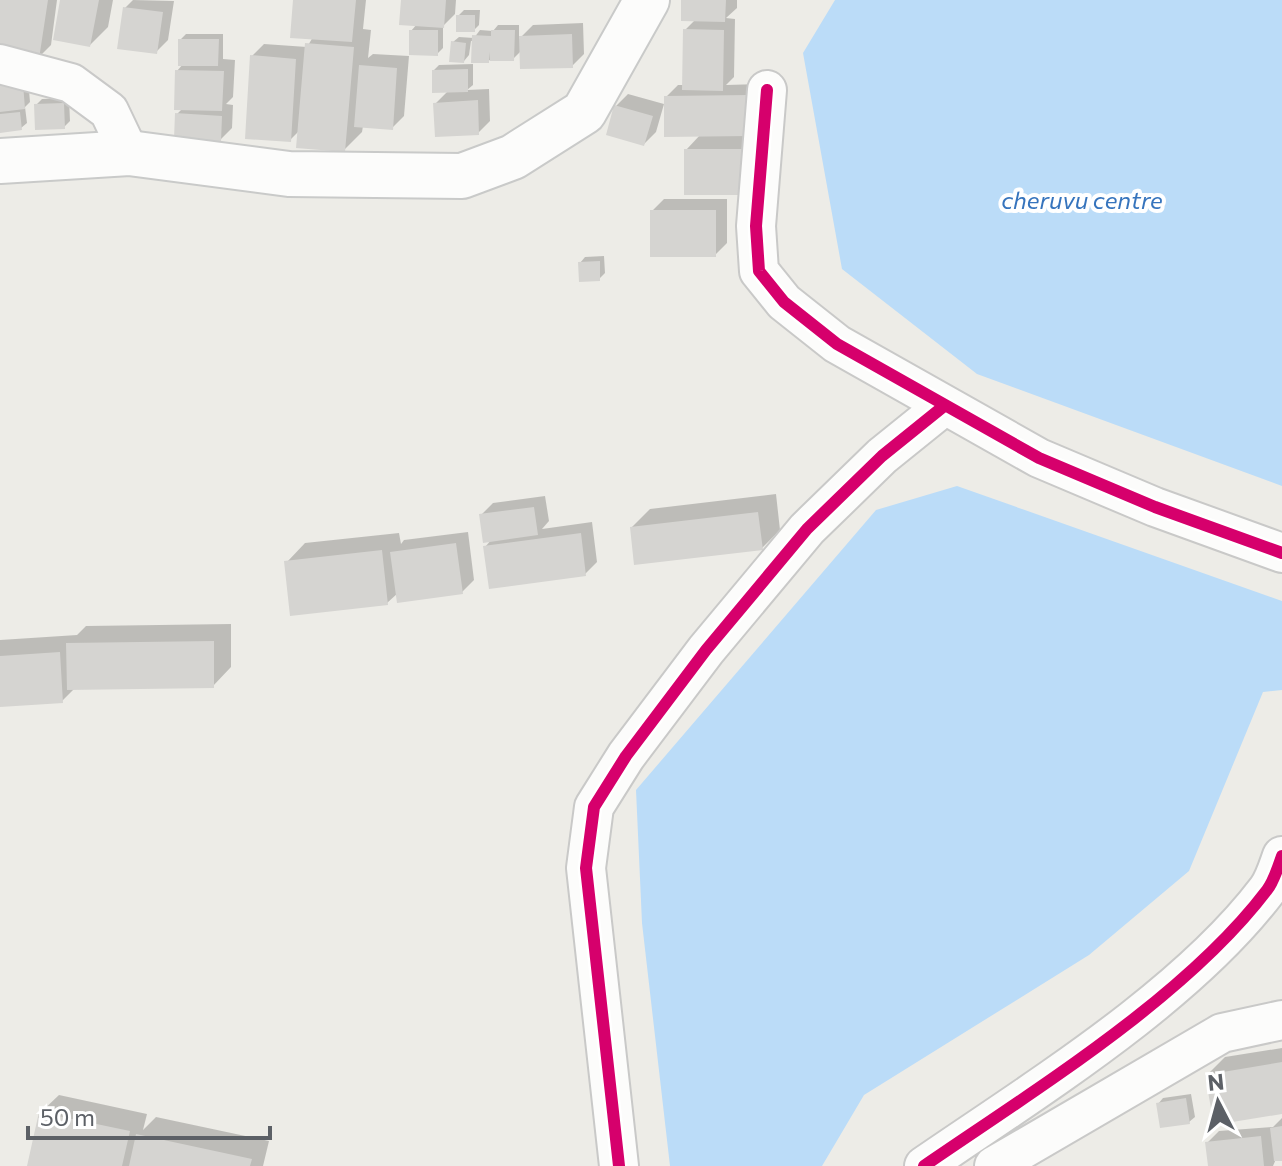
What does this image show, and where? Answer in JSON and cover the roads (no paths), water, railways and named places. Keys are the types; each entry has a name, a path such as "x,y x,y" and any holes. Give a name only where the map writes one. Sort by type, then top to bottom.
{"main road":[{"path":"0,161 129,153 289,174 462,176 513,157 584,112 647,0"}],"street":[{"path":"0,64 71,83 109,111 129,153"},
{"path":"767,90 756,226 759,271 784,302 837,344 1039,458 1155,507 1282,553"},
{"path":"619,1166 586,868 594,807 626,756 706,650 807,529 882,456 944,406"},
{"path":"924,1166 1035,1090 1185,977 1269,888 1282,856"},
{"path":"994,1166 1222,1033 1282,1020"}],"water":[{"name":"cheruvu centre","path":"835,0 1282,0 1282,486 977,374 842,269 803,53"},
{"path":"957,486 1282,601 1282,690 1263,692 1189,871 1089,955 864,1095 822,1166 670,1166 642,923 636,790 876,510"}]}
